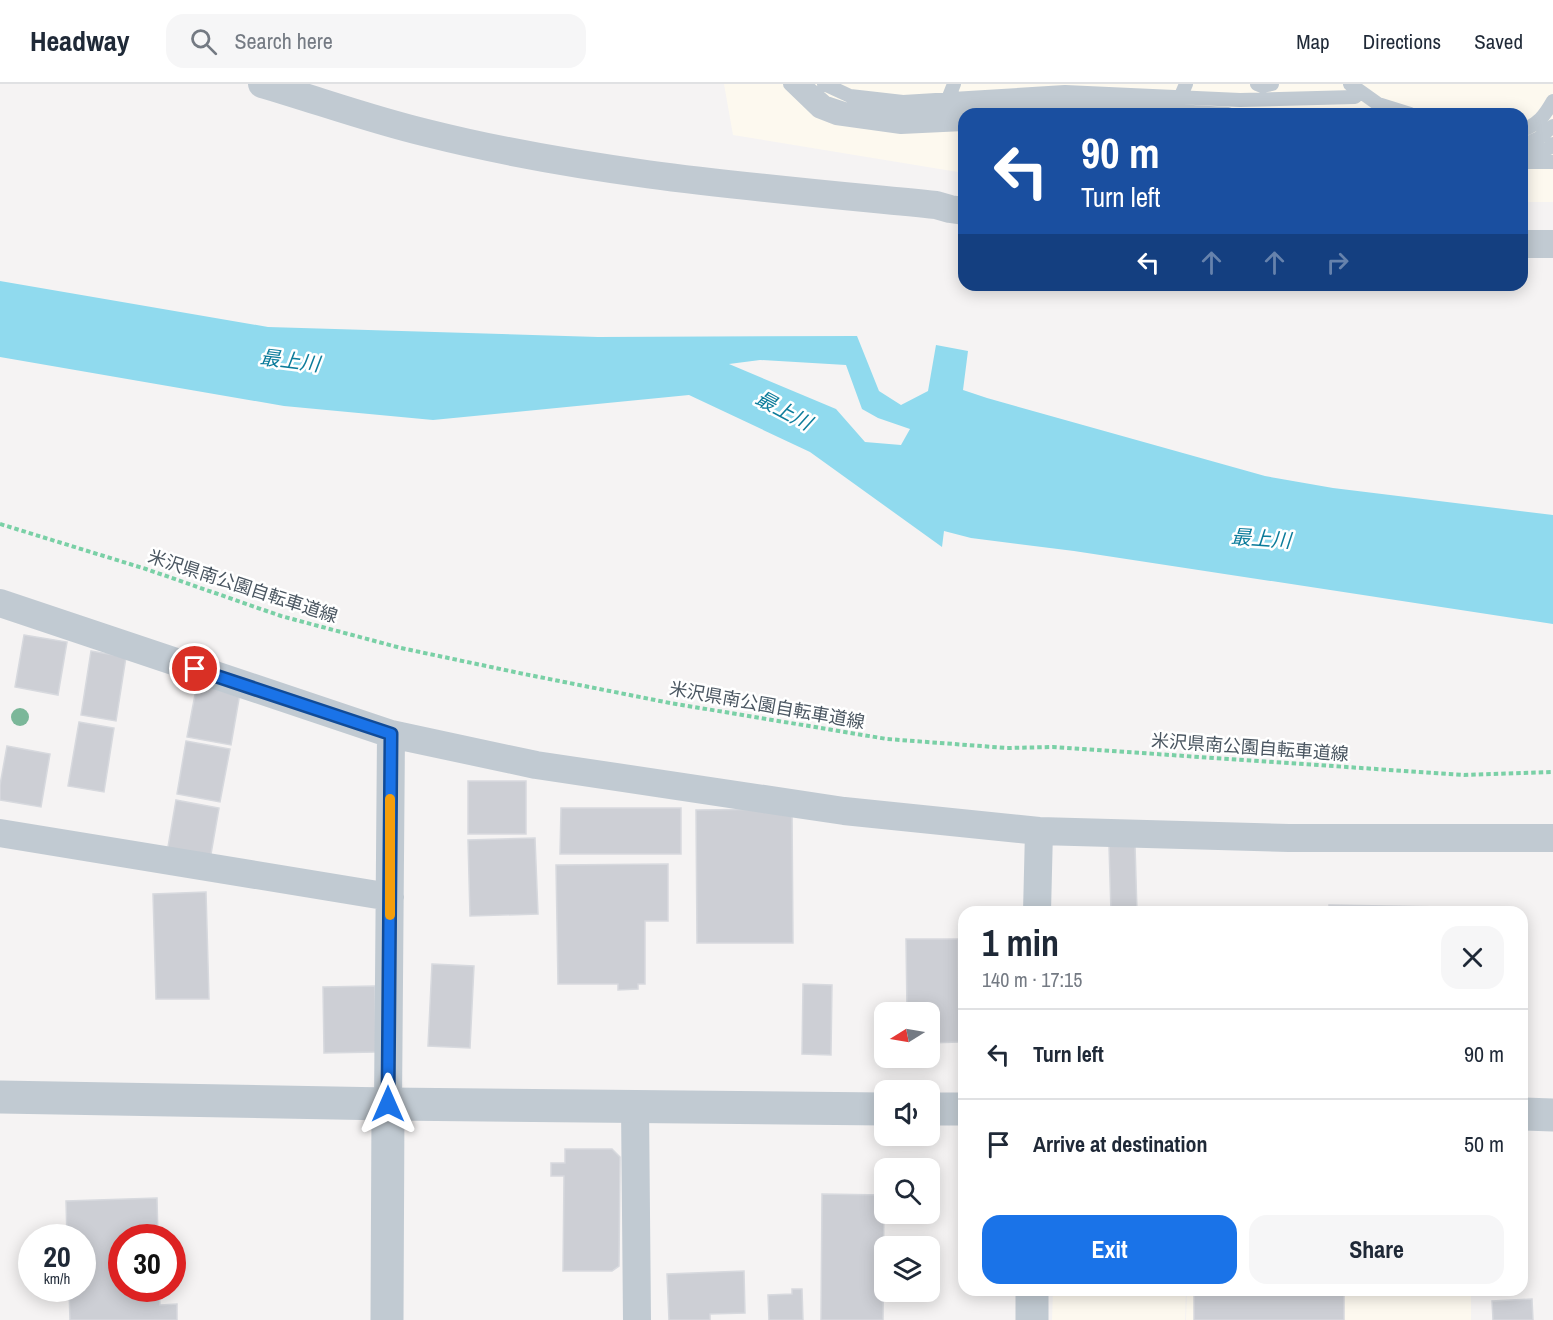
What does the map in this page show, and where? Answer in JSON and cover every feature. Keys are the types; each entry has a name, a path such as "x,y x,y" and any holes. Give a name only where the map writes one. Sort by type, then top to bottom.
{"street":[{"path":"262,84 427,133 542,157 689,180 936,205 958,210"},
{"path":"1528,244 1553,244"},
{"path":"0,603 391,734 536,765 820,808 1039,831 1289,838 1553,838"},
{"path":"387,1320 391,734"},
{"path":"1037,906 1039,831"},
{"path":"0,833 390,897"},
{"path":"0,1097 874,1109"},
{"path":"635,1107 637,1320"},
{"path":"940,1109 958,1109"},
{"path":"1528,1114 1553,1115"},
{"path":"1032,1296 1032,1320"}],"lane":[{"path":"790,84 818,111 836,118 901,127 958,124"},
{"path":"804,84 826,103 843,109 903,116 958,112"},
{"path":"824,84 903,102 967,98 993,90 1065,92 1116,89 1180,98 1240,100 1353,90"},
{"path":"948,99 954,84"},
{"path":"967,98 973,84"},
{"path":"1180,98 1186,84"},
{"path":"1210,84 1211,99"},
{"path":"1257,84 1262,86 1272,84"},
{"path":"1338,84 1353,90 1379,108"},
{"path":"1368,84 1380,108"},
{"path":"1528,128 1544,117 1553,101"},
{"path":"1024,108 1069,105 1122,108"},
{"path":"1528,143 1539,138 1553,126"},
{"path":"1528,157 1553,144"},
{"path":"1528,160 1553,162"}],"path":[{"name":"米沢県南公園自転車道線","path":"0,524 146,568 281,616 401,648 670,703 887,739 1007,748 1053,747 1464,775 1553,772"}],"shaded area":[{"path":"724,84 1553,84 1553,202 1528,202 1528,108 958,108 958,172 733,135"},
{"path":"1053,1296 1186,1296 1185,1320 1052,1320"},
{"path":"1187,1296 1471,1296 1471,1320 1186,1320"}],"water":[{"name":"最上川","path":"0,281 268,327 598,337 857,336 879,391 901,405 928,391 936,345 968,351 963,390 1265,476 1333,488 1553,515 1553,624 1074,551 971,538 944,531 942,547 810,452 689,395 433,420 284,406 0,357","holes":["760,360 846,365 862,409 878,418 910,429 901,445 865,442 836,409 729,364"]}],"building":[{"path":"24,635 67,642 58,695 15,687"},
{"path":"91,651 126,657 116,721 81,715"},
{"path":"197,684 240,693 231,745 187,737"},
{"path":"79,722 114,728 104,792 68,786"},
{"path":"186,741 230,749 220,802 177,794"},
{"path":"7,746 50,754 41,807 0,800 0,785"},
{"path":"468,781 526,781 526,834 468,834"},
{"path":"176,800 219,808 210,860 167,853"},
{"path":"561,808 681,808 681,854 560,854"},
{"path":"792,809 793,943 697,943 696,810"},
{"path":"535,838 538,914 470,916 468,840"},
{"path":"1135,845 1137,906 1111,906 1109,846"},
{"path":"668,864 668,921 645,921 645,984 638,984 638,989 618,990 618,984 558,984 556,865"},
{"path":"206,892 209,999 156,999 153,894"},
{"path":"1329,905 1386,906 1329,906"},
{"path":"906,939 958,939 958,1042 940,1043 940,1002 907,1002"},
{"path":"432,964 474,966 470,1048 428,1046"},
{"path":"803,984 832,985 831,1055 802,1054"},
{"path":"375,986 376,1052 324,1053 323,987"},
{"path":"565,1149 612,1149 620,1157 619,1266 612,1271 563,1271 564,1176 551,1176 551,1163 565,1163"},
{"path":"822,1194 874,1195 874,1224 884,1224 884,1236 874,1236 874,1302 883,1302 883,1320 821,1320"},
{"path":"157,1198 158,1224 108,1224 108,1302 177,1304 177,1320 70,1320 69,1302 96,1302 96,1224 67,1224 66,1201"},
{"path":"744,1271 745,1313 710,1314 710,1320 669,1320 667,1274"},
{"path":"792,1289 802,1289 803,1320 769,1320 768,1295 792,1294"},
{"path":"1194,1296 1344,1296 1344,1320 1194,1320"},
{"path":"1532,1299 1533,1320 1493,1320 1492,1301"}],"slow traffic":[{"path":"390,799 390,915"}],"route":[{"path":"195,669 391,734 388,1104"}]}
